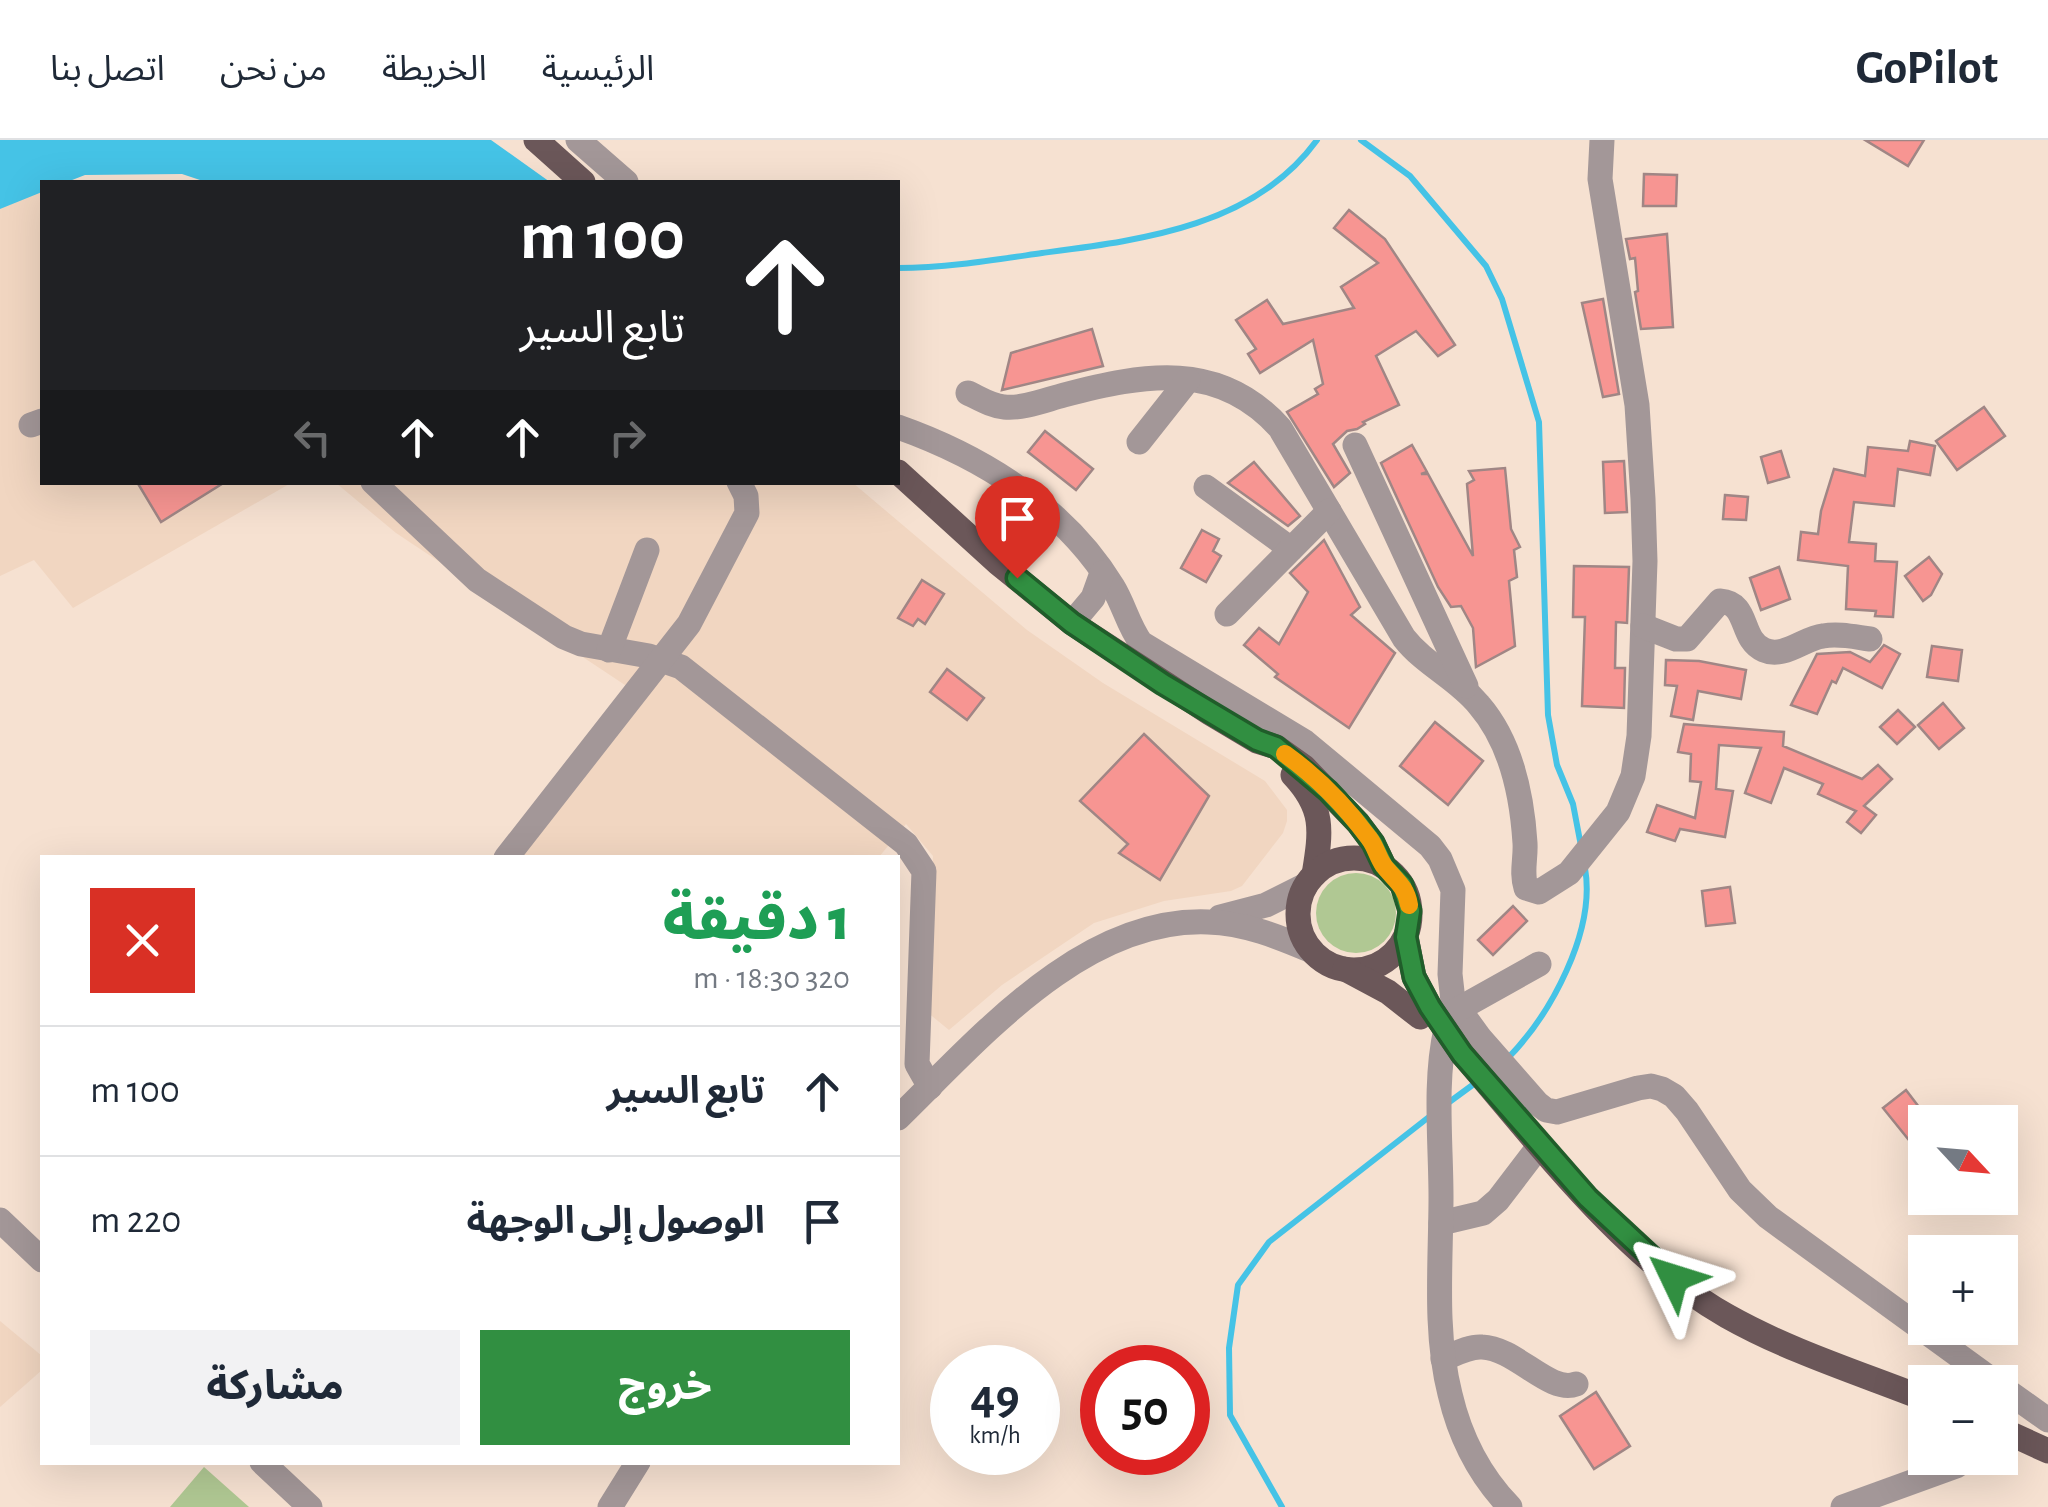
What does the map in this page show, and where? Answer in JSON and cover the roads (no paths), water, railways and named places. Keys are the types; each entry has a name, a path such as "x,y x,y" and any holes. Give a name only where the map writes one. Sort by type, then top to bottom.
{"main road":[{"path":"541,144 581,180"},
{"path":"900,474 998,564 1072,623 1257,740 1295,776 1314,805 1320,833 1298,912 1312,951 1332,966 1345,969 1425,1012 1470,1046 1536,1140 1657,1266 1725,1315 1771,1338 1908,1392"},
{"path":"1257,740 1276,747 1328,791 1373,843 1384,866 1402,885 1410,911 1406,937 1425,1012"},
{"path":"1310,880 1340,860 1370,860 1384,866"},
{"path":"1345,969 1374,966 1387,960 1406,937"},
{"path":"2018,1438 2048,1452"}],"street":[{"path":"578,140 624,180"},
{"path":"968,393 995,406 1018,407 1125,379 1177,379 1210,382 1241,394 1264,410 1280,428 1417,654 1459,682 1483,709 1508,752 1523,813 1526,857 1522,873 1526,888 1539,892 1568,873 1604,832 1627,795 1639,736 1645,561 1637,405 1600,179 1602,140"},
{"path":"1138,442 1177,379"},
{"path":"900,427 982,464 1030,495 1068,529 1102,573 1141,643 1305,742 1430,846 1440,859 1452,890 1450,974 1470,1046 1541,1108 1557,1112 1650,1086 1674,1096 1740,1190 1768,1217 1972,1365"},
{"path":"1355,445 1470,695"},
{"path":"376,485 478,580 564,637 681,667 906,844 924,871 917,1064 930,1087"},
{"path":"508,855 689,624 741,528 746,496 740,485"},
{"path":"1206,487 1291,549"},
{"path":"1227,614 1329,510"},
{"path":"609,650 647,550"},
{"path":"1072,623 1093,598 1102,573"},
{"path":"1643,626 1676,639 1687,639 1720,601 1740,609 1752,640 1762,650 1776,652 1816,636 1870,639"},
{"path":"900,1116 1040,985 1069,964 1135,934 1170,925 1206,922 1266,905 1310,880"},
{"path":"1206,922 1250,928 1312,951"},
{"path":"1510,1507 1491,1487 1471,1454 1450,1394 1444,1358 1440,1100 1445,1032 1450,1018 1457,1010 1539,964"},
{"path":"1414,977 1450,974"},
{"path":"1441,1223 1483,1213 1498,1200 1536,1140"},
{"path":"0,1220 40,1258"},
{"path":"1444,1358 1477,1346 1490,1348 1516,1357 1556,1385 1566,1388 1576,1384"},
{"path":"2018,1398 2048,1420"},
{"path":"265,1465 310,1507"},
{"path":"610,1507 636,1465"},
{"path":"1843,1507 1931,1475"}],"water":[{"path":"0,140 491,140 547,180 200,180 182,174 85,175 72,180 40,180 40,193 0,209"}],"waterway":[{"path":"900,268 1080,248 1193,224 1261,193 1291,169 1317,140"},
{"path":"1361,140 1410,176 1486,266 1502,299 1539,422 1548,715 1557,765 1573,804 1581,846"},
{"path":"1508,1058 1540,1019 1567,970 1584,918 1585,868"},
{"path":"1448,1103 1478,1081"},
{"path":"1282,1507 1230,1415 1229,1348 1238,1285 1269,1242 1434,1113"}]}
